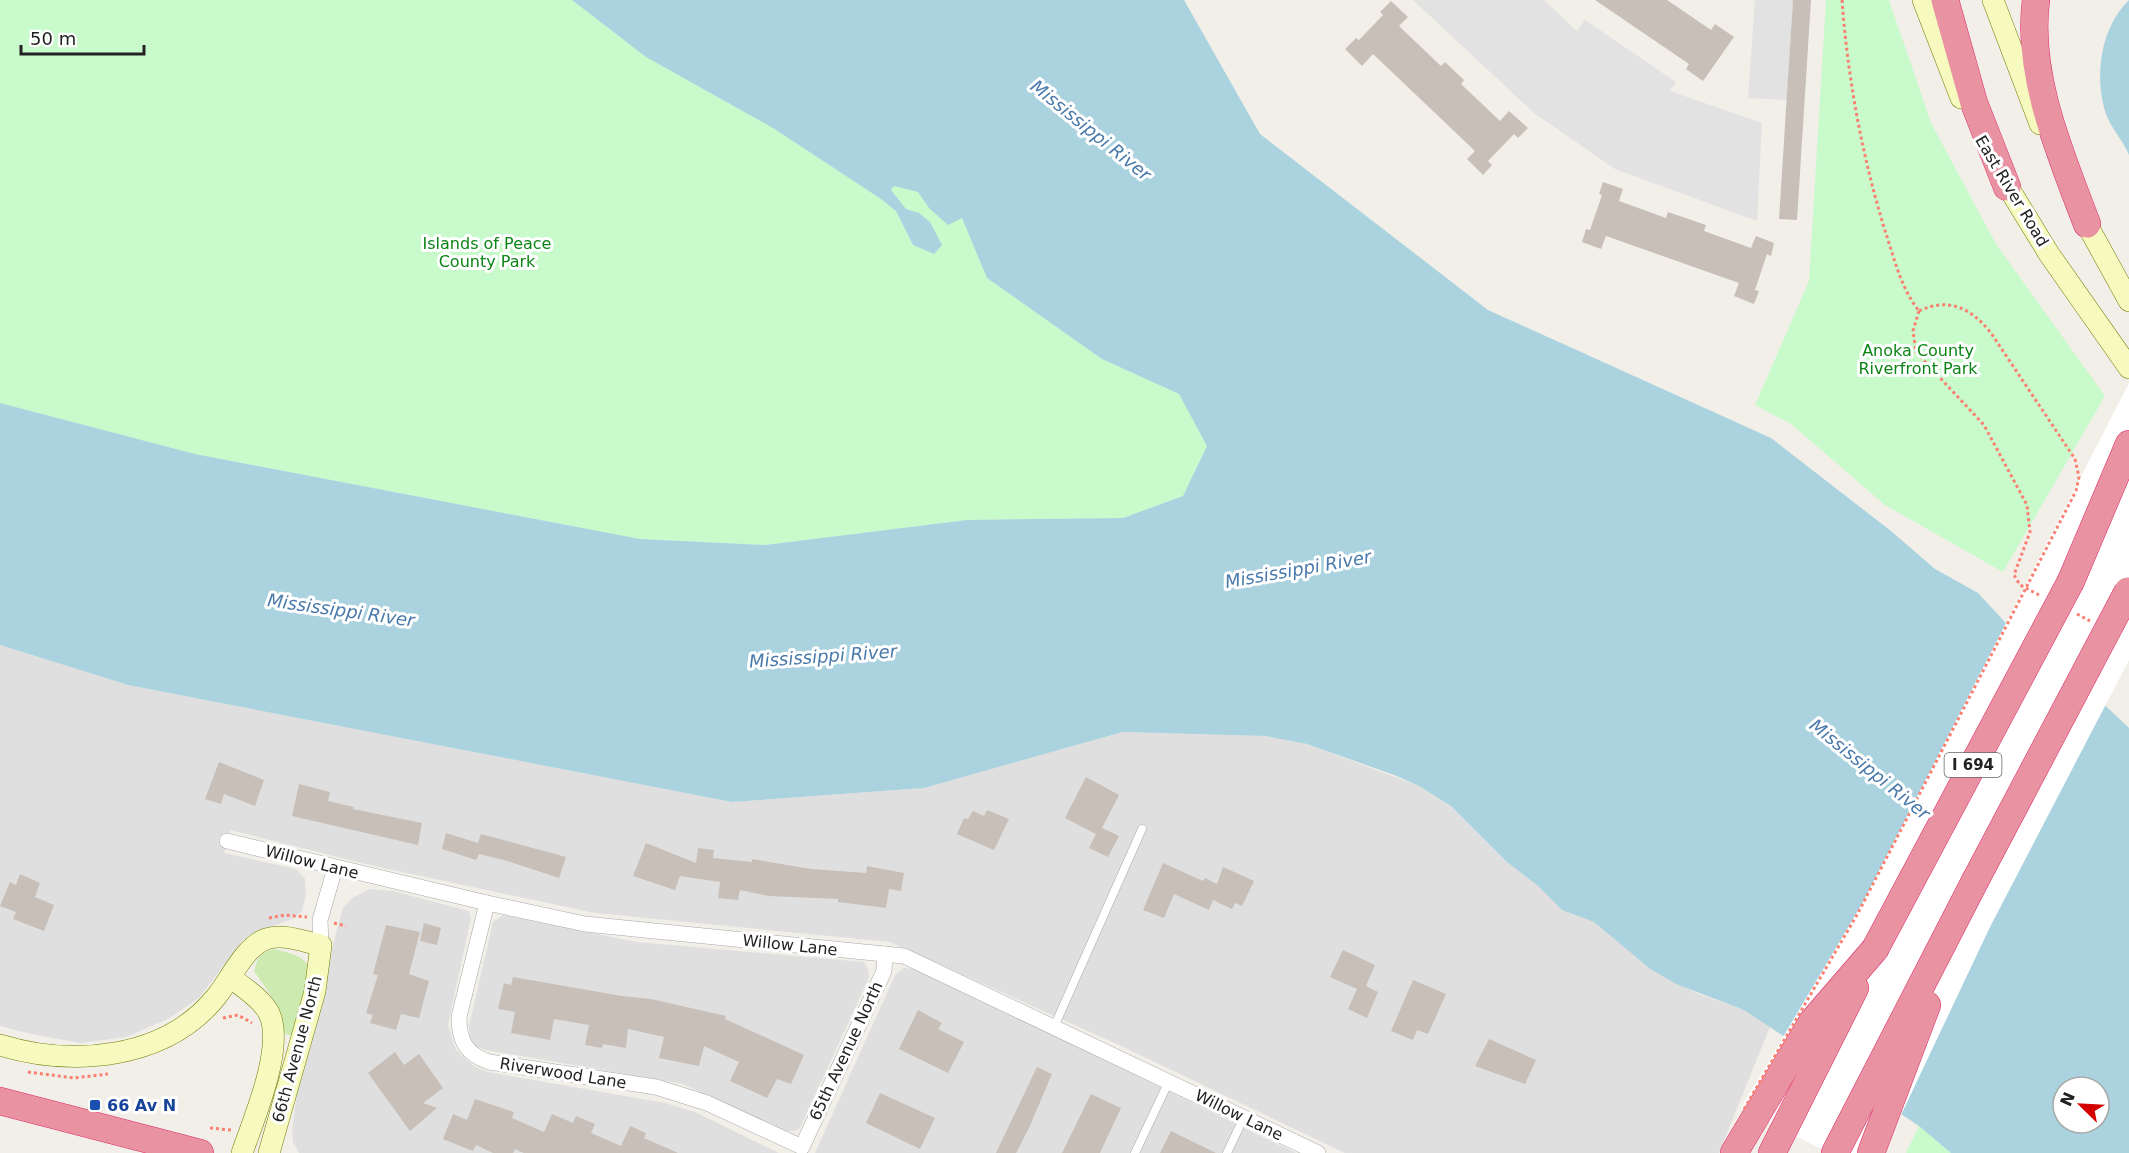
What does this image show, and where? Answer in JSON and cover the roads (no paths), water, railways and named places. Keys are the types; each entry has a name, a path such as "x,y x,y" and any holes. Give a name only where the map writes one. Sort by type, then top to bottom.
{"highway":[{"path":"1945,0 1978,114 2007,187"},
{"path":"2036,0 2035,40 2043,89 2056,140 2087,224"},
{"path":"2071,581 2129,444"},
{"name":"I 694","path":"1778,1142 1875,949 2129,470"},
{"path":"1835,1153 1975,881 2129,590"},
{"path":"1871,1153 1975,881"},
{"path":"1734,1153 1750,1113 1812,1022 1875,949"},
{"path":"0,1101 200,1153"}],"street":[{"name":"East River Road","path":"1923,0 1961,97 1987,152 2049,254 2129,368"},
{"path":"1993,0 2045,137 2087,224 2129,301"},
{"name":"Willow Lane","path":"228,841 335,868 585,924 885,954 915,960 1318,1153"},
{"name":"66th Avenue North","path":"270,1153 315,991 321,945 320,920 335,868"},
{"name":"Riverwood Lane","path":"487,903 459,1017 459,1032 463,1045 474,1057 489,1062 657,1087 682,1094 801,1150"},
{"path":"0,1045 38,1055 65,1058 112,1054 154,1041 198,1013 231,978 251,950 265,939 284,938 321,945"},
{"name":"65th Avenue North","path":"801,1150 884,971 885,954"},
{"name":"66th Avenue North","path":"231,978 268,1010 274,1028 272,1054 242,1153"}],"lane":[{"path":"1054,1027 1142,829"},
{"path":"1135,1153 1169,1081"},
{"path":"1227,1153 1244,1117"}],"water":[{"name":"Mississippi River","path":"572,0 1184,0 1260,134 1488,310 1771,438 1891,531 1935,569 1978,593 2016,634 2071,673 2129,728 2129,1153 1951,1153 1919,1126 1744,1010 1676,984 1649,968 1594,922 1562,910 1538,886 1507,862 1451,806 1419,786 1394,775 1307,744 1265,736 1123,732 924,788 732,802 128,685 0,645 0,403 195,454 640,539 765,545 967,520 1123,518 1183,496 1207,446 1179,394 1102,359 987,278 962,218 948,225 929,208 918,192 894,186 891,190 906,209 919,213 930,222 942,245 934,254 913,245 896,211 773,128 646,57"},
{"path":"2129,0 2129,155 2106,114 2100,85 2100,69 2111,24"}],"place":[{"name":"66 Av N","path":"95,1105"}],"park label":[{"name":"Islands of Peace County Park","path":"487,252"},
{"name":"Anoka County Riverfront Park","path":"1918,359"}]}
